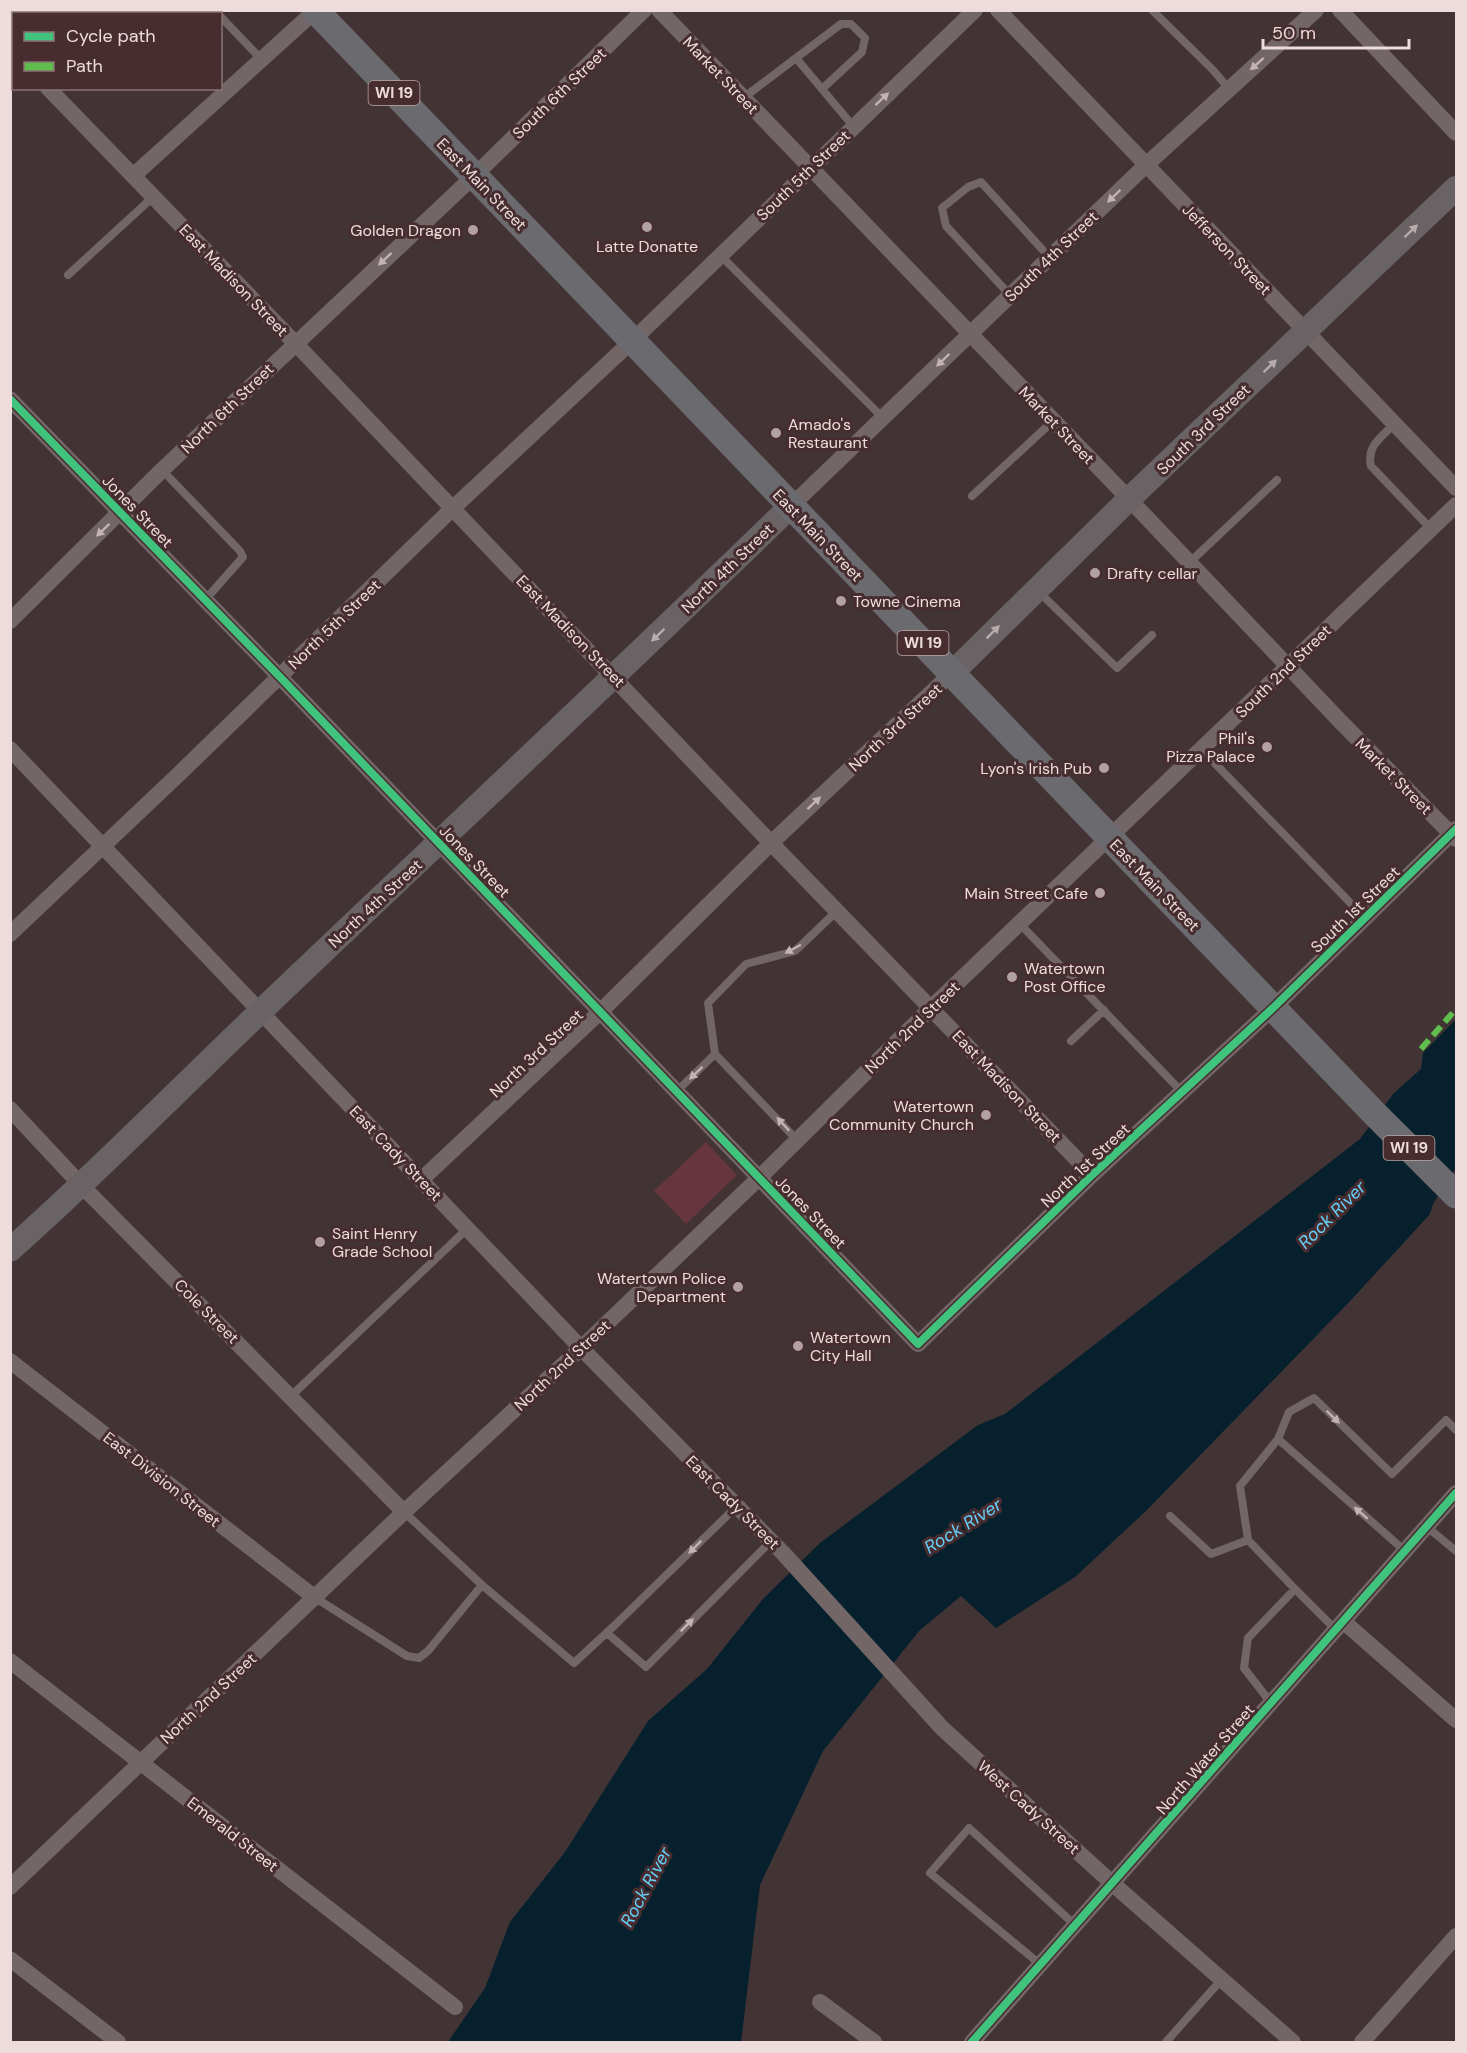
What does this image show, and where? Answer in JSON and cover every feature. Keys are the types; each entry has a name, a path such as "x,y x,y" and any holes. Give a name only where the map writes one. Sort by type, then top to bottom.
{"main road":[{"name":"East Main Street","path":"315,11 1372,1111 1451,1190"}],"street":[{"name":"South 6th Street","path":"474,176 644,10"},
{"name":"Market Street","path":"659,10 1288,667 1455,834"},
{"name":"South 5th Street","path":"632,340 975,10"},
{"name":"Jefferson Street","path":"998,10 1456,488"},
{"name":"South 4th Street","path":"791,506 1146,165 1316,10"},
{"path":"1340,10 1456,133"},
{"path":"132,176 315,11"},
{"name":"East Madison Street","path":"50,90 1092,1175"},
{"name":"North 6th Street","path":"10,621 162,470 474,176"},
{"name":"South 3rd Street","path":"952,674 1129,499 1456,188"},
{"name":"North 5th Street","path":"10,934 280,677 453,508 632,340"},
{"name":"Jones Street","path":"10,399 280,677 918,1344"},
{"name":"South 2nd Street","path":"1110,838 1456,505"},
{"name":"North 4th Street","path":"10,1250 82,1186 260,1012 615,677 791,506"},
{"name":"North 3rd Street","path":"422,1180 600,1012 771,843 952,674"},
{"name":"East Cady Street","path":"10,749 581,1348 783,1553"},
{"name":"South 1st Street","path":"1273,1008 1455,834"},
{"name":"North 2nd Street","path":"10,1887 404,1512 581,1348 759,1178 931,1008 1110,838"},
{"name":"North 1st Street","path":"918,1344 1092,1175 1273,1008"},
{"name":"Cole Street","path":"10,1109 82,1186 404,1512"},
{"name":"East Division Street","path":"10,1361 314,1598"},
{"name":"North Water Street","path":"972,2043 1456,1493"},
{"name":"West Cady Street","path":"783,1553 942,1728 1113,1884 1293,2043"},
{"path":"1340,1626 1456,1720"},
{"name":"Emerald Street","path":"10,1661 456,2007"},
{"path":"1362,2043 1456,1936"},
{"path":"10,1959 118,2043"},
{"path":"820,2002 874,2043"}],"lane":[{"path":"1152,10 1229,89"},
{"path":"222,17 262,60"},
{"path":"743,98 841,24 851,24 864,38 862,52 822,88"},
{"path":"796,58 853,126"},
{"path":"1010,296 946,226 942,208 968,187 981,182 1050,258"},
{"path":"68,275 153,197"},
{"path":"720,255 883,418"},
{"path":"972,496 1053,421"},
{"path":"1395,423 1371,449 1369,457 1371,466 1431,529"},
{"path":"162,470 240,551 243,557 205,601"},
{"path":"1189,563 1277,480"},
{"path":"1037,589 1117,668 1152,635"},
{"path":"1202,750 1365,918"},
{"path":"797,1140 715,1054 708,1003 746,964 795,951 837,911"},
{"path":"1020,924 1182,1092"},
{"path":"1071,1041 1104,1010"},
{"path":"676,1092 715,1054"},
{"path":"290,1397 468,1228"},
{"path":"1340,1626 1295,1589 1248,1540 1240,1486 1278,1439 1289,1412 1314,1398 1392,1474 1446,1419 1456,1430"},
{"path":"1278,1439 1405,1551"},
{"path":"404,1512 482,1585 574,1663 608,1633 736,1506"},
{"path":"1170,1516 1211,1554 1248,1540"},
{"path":"1427,1527 1456,1551"},
{"path":"608,1633 646,1667 771,1541"},
{"path":"314,1598 408,1656 419,1658 428,1651 482,1585"},
{"path":"1272,1703 1244,1668 1248,1638 1295,1589"},
{"path":"1041,1965 930,1873 969,1828 1076,1925"},
{"path":"1166,2043 1222,1979"}],"shaded area":[{"path":"706,1142 737,1175 686,1224 654,1191"}],"water":[{"name":"Rock River","path":"1456,1019 1456,1168 1433,1204 1430,1214 1352,1299 1147,1510 1075,1577 996,1628 961,1596 919,1631 823,1751 760,1885 741,2042 448,2042 485,1988 510,1922 565,1852 648,1721 707,1669 763,1599 820,1543 978,1425 1005,1414 1360,1139 1394,1093 1421,1069 1423,1053"}],"marked path":[{"path":"1421,1049 1456,1009"}],"cycle path":[{"path":"10,399 280,677 918,1344 1092,1175 1273,1008 1456,829"},
{"path":"972,2042 1456,1493"}],"place":[{"name":"Latte Donatte","path":"647,227"},
{"name":"Golden Dragon","path":"473,230"},
{"name":"Amado's Restaurant","path":"776,433"},
{"name":"Drafty cellar","path":"1095,573"},
{"name":"Towne Cinema","path":"841,601"},
{"name":"Phil's Pizza Palace","path":"1267,747"},
{"name":"Lyon's Irish Pub","path":"1104,768"},
{"name":"Main Street Cafe","path":"1100,893"},
{"name":"Watertown Post Office","path":"1012,977"},
{"name":"Watertown Community Church","path":"986,1115"},
{"name":"Saint Henry Grade School","path":"320,1242"},
{"name":"Watertown Police Department","path":"738,1287"},
{"name":"Watertown City Hall","path":"798,1346"}]}
